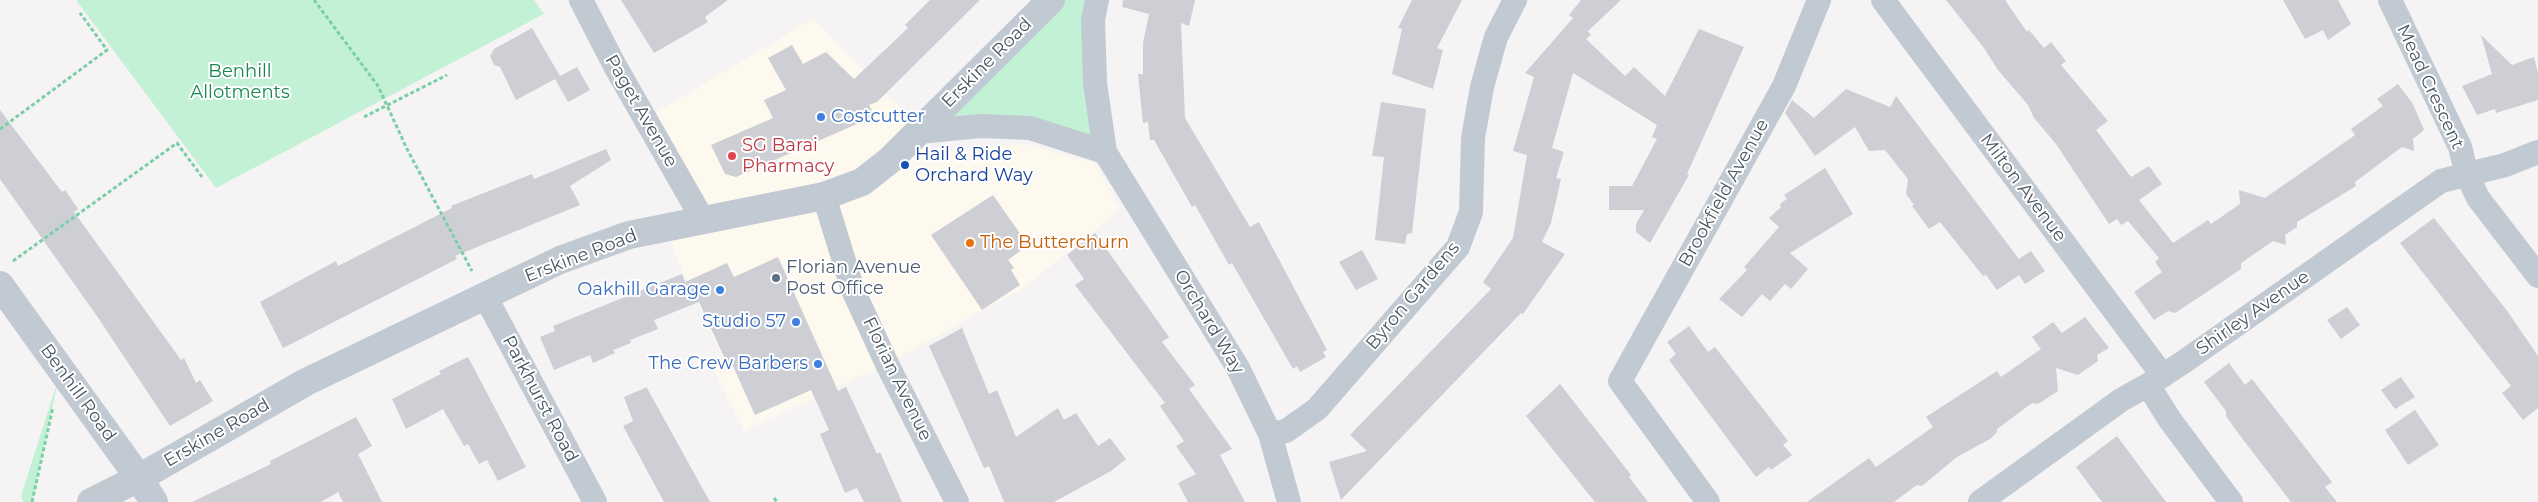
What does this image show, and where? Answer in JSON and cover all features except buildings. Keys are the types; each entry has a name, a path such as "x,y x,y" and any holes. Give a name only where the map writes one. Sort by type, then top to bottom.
{"street":[{"name":"Paget Avenue","path":"581,0 615,66 704,220"},
{"name":"Erskine Road","path":"91,502 139,478 306,382 560,260 629,235 824,196 862,182 890,160 1051,0"},
{"name":"Orchard Way","path":"1097,0 1093,20 1095,83 1105,152 1238,368 1270,434 1289,502"},
{"name":"Byron Gardens","path":"1270,434 1286,431 1317,409 1458,248 1471,212 1473,138 1482,87 1496,37 1516,0"},
{"name":"Brookfield Avenue","path":"1708,502 1620,380 1784,86 1820,0"},
{"name":"Milton Avenue","path":"1883,0 2156,380 2170,420 2231,502"},
{"name":"Mead Crescent","path":"2390,0 2460,147 2467,175 2478,198 2538,276"},
{"path":"918,132 980,126 1030,128 1105,152"},
{"name":"Shirley Avenue","path":"1980,502 2121,400 2156,380 2441,181 2506,165 2538,152"},
{"name":"Florian Avenue","path":"824,196 854,290 887,364 957,502"},
{"name":"Benhill Road","path":"4,274 61,369 154,502"},
{"name":"Parkhurst Road","path":"485,296 595,502"}],"path":[{"path":"314,0 378,86 485,296"},
{"path":"0,129 107,50 80,13"},
{"path":"364,117 448,75"},
{"path":"4,274 177,143 202,177"},
{"path":"32,502 61,369"},
{"path":"774,498 777,502"}],"shaded area":[{"path":"813,19 917,125 934,153 1026,144 1095,163 1120,209 1025,287 887,364 744,431 711,365 723,359 666,233 710,224 653,114"}],"green space":[{"name":"Benhill Allotments","path":"76,0 534,0 544,14 216,188"},
{"path":"1058,0 1092,0 1098,144 932,125"},
{"path":"59,377 32,502 23,502 21,496"}],"place":[{"name":"Costcutter","path":"821,117"},
{"name":"SG Barai Pharmacy","path":"732,156"},
{"name":"Hail & Ride Orchard Way","path":"905,165"},
{"name":"The Butterchurn","path":"970,243"},
{"name":"Florian Avenue Post Office","path":"776,278"},
{"name":"Oakhill Garage","path":"720,290"},
{"name":"Studio 57","path":"796,322"},
{"name":"The Crew Barbers","path":"818,364"}]}
